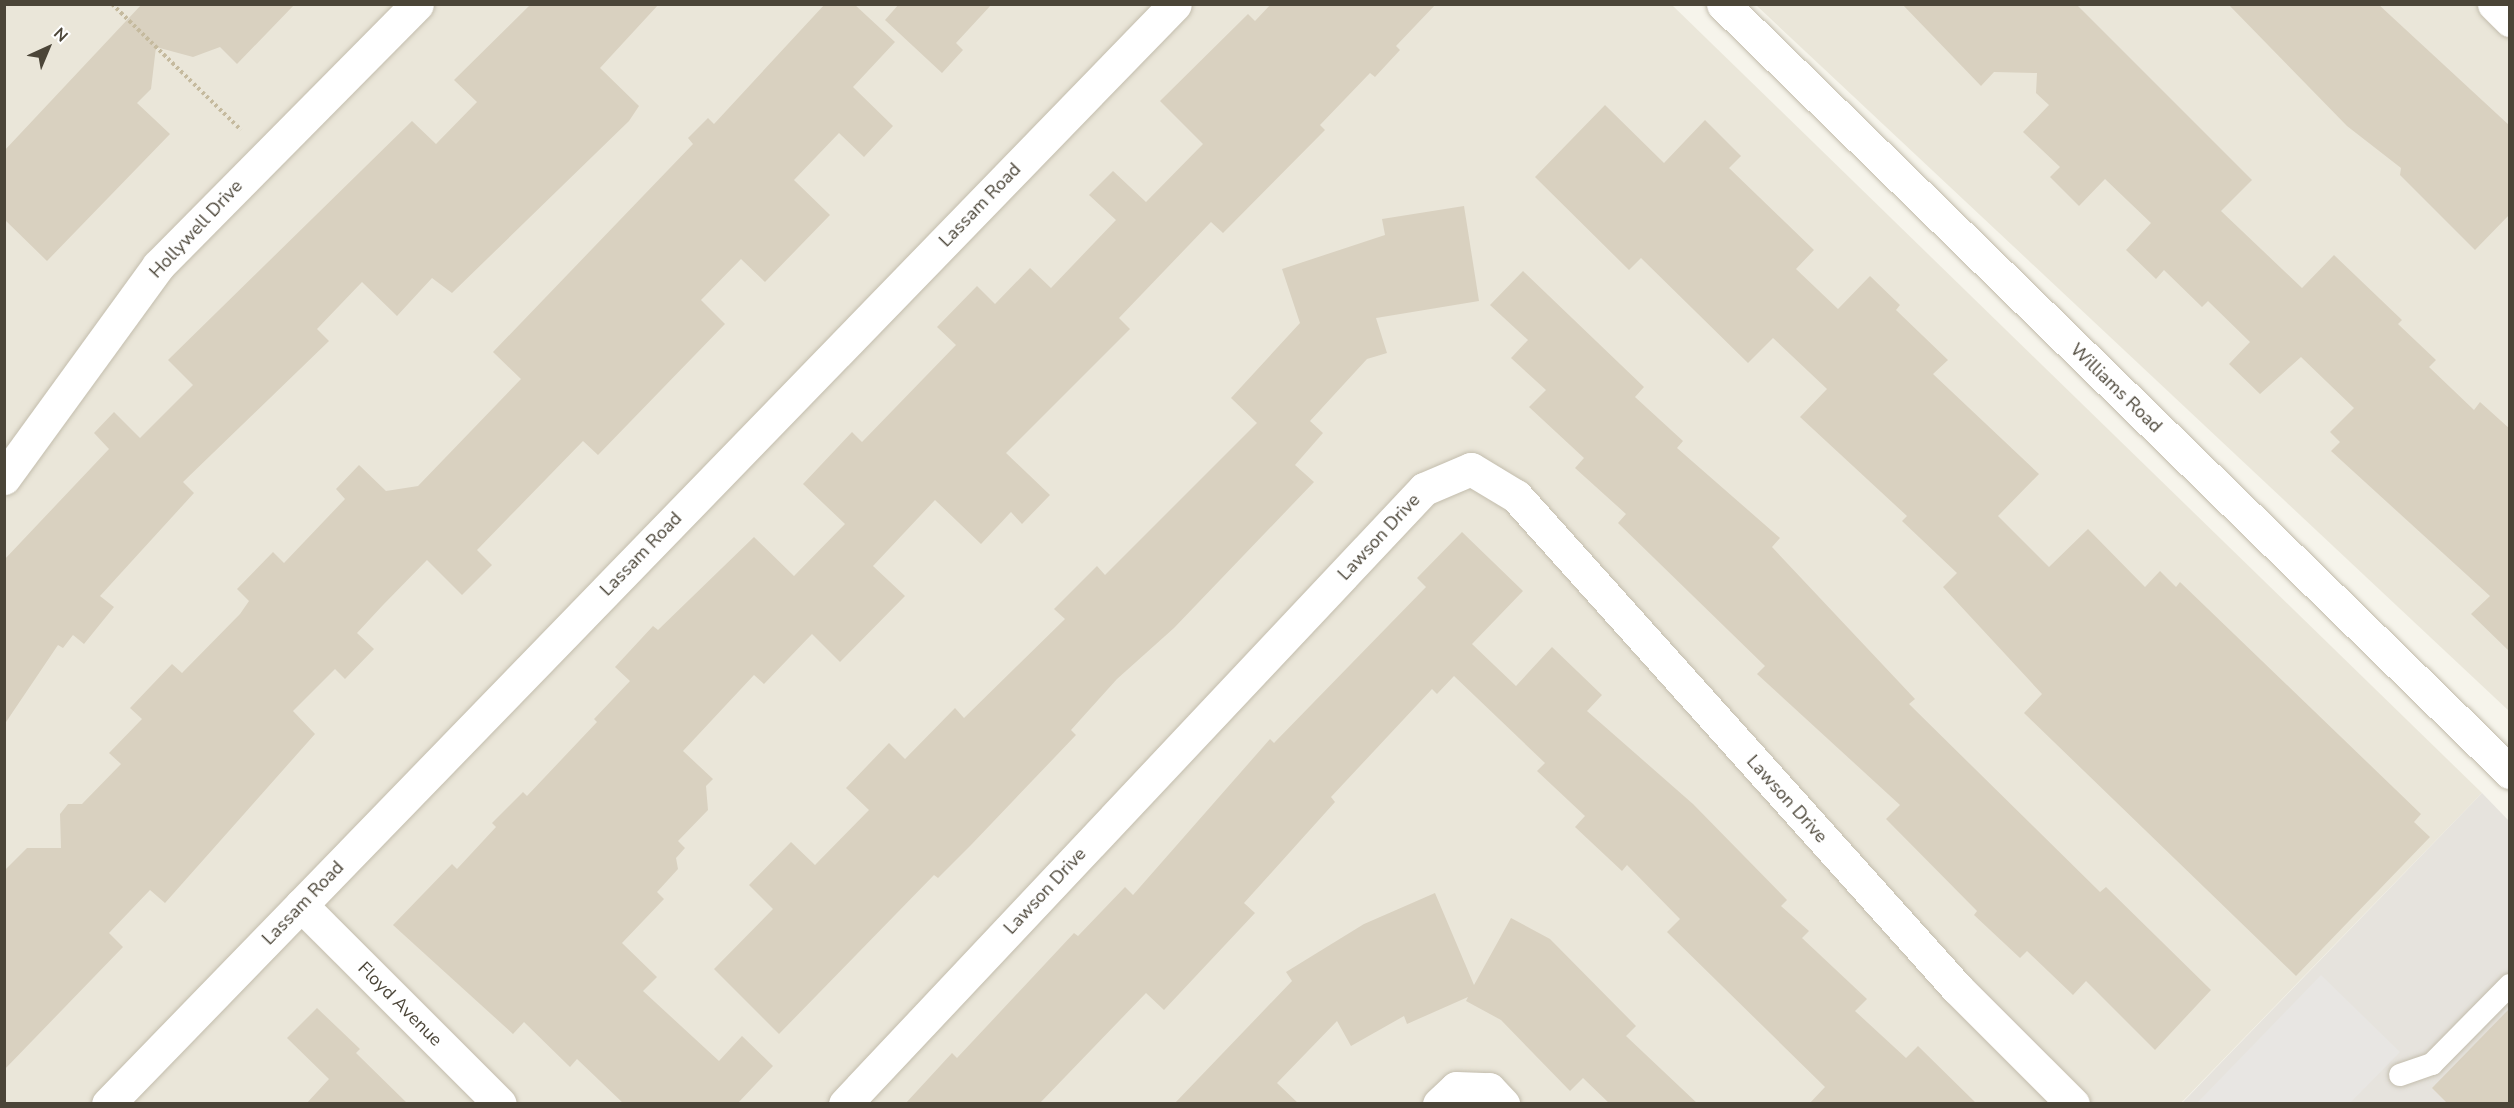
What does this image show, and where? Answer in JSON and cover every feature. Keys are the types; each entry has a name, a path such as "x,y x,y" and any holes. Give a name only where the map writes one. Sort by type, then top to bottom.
{"street":[{"name":"Hollywell Drive","path":"4,478 158,266 417,4"},
{"name":"Lassam Road","path":"108,1104 1175,4"},
{"name":"Williams Road","path":"1723,4 2510,772"},
{"path":"2494,4 2510,20"},
{"name":"Lawson Drive","path":"845,1104 1424,489 1471,469 1516,496 1957,988 2073,1104"},
{"name":"Floyd Avenue","path":"301,905 500,1104"},
{"path":"1439,1104 1456,1088 1489,1089 1503,1104"}],"lane":[{"path":"2400,1075 2432,1064 2510,985"}],"path":[{"path":"112,4 267,155"}],"shaded area":[{"path":"5,5 1672,5 2482,793 2181,1103 5,1104"},
{"path":"1756,5 2509,5 2509,711"},
{"path":"2482,793 2509,821 2509,1103 2181,1104"},
{"path":"2321,975 2400,1052 2350,1103 2197,1103"}],"building":[{"path":"142,4 295,4 237,64 220,47 193,57 156,47 151,89 137,103 170,134 47,261 4,219 4,151"},
{"path":"531,4 659,4 600,68 639,106 629,121 452,293 432,278 397,316 362,282 317,329 329,341 183,482 194,493 100,596 114,607 84,644 73,635 63,648 58,645 4,725 4,560 109,449 94,433 114,412 140,438 193,385 168,360 412,121 436,144 477,102 454,80"},
{"path":"825,4 854,4 895,42 853,87 893,126 864,157 839,133 794,180 830,215 765,282 741,259 701,300 725,324 598,455 583,441 477,550 492,565 462,595 427,560 383,605 357,633 374,649 345,679 335,669 293,711 315,734 165,903 150,890 109,933 123,947 4,1070 4,871 27,848 61,848 60,814 68,804 82,804 121,764 109,753 142,719 130,708 172,664 182,673 240,614 249,601 237,589 273,552 284,563 345,499 336,489 359,465 386,491 418,486 521,379 493,352 693,144 688,138 708,118 714,124"},
{"path":"899,4 992,4 956,43 963,50 942,73 885,20"},
{"path":"1271,4 1436,4 1396,46 1400,50 1375,77 1370,73 1320,125 1325,130 1223,233 1211,222 1119,318 1130,329 1006,453 1050,495 1022,524 1011,512 981,544 935,500 873,566 905,596 840,662 812,634 764,684 754,675 683,751 713,779 706,786 708,810 678,841 685,848 676,858 678,869 657,892 664,899 622,943 657,977 643,991 719,1061 742,1036 773,1066 737,1104 624,1104 577,1059 570,1067 524,1022 513,1034 393,925 452,864 457,869 496,827 492,823 523,792 527,796 597,722 594,719 630,681 615,667 653,626 658,630 754,537 794,576 845,524 803,484 852,432 862,442 956,345 937,327 977,286 995,304 1030,268 1051,288 1116,220 1089,195 1113,171 1146,202 1203,144 1160,101 1248,14 1255,21"},
{"path":"1902,4 2076,4 2252,180 2221,211 2302,288 2334,255 2402,320 2398,324 2436,360 2429,367 2474,410 2480,402 2510,429 2510,652 2471,614 2490,596 2331,451 2340,442 2330,432 2354,408 2301,357 2260,394 2229,364 2250,342 2208,301 2202,307 2164,270 2156,279 2126,250 2151,223 2105,179 2079,206 2050,177 2060,167 2023,132 2049,105 2036,93 2037,73 1994,72 1981,86"},
{"path":"2228,4 2378,4 2510,126 2510,214 2475,250 2400,175 2401,168 2347,126"},
{"path":"1605,105 1664,163 1705,120 1741,156 1729,168 1814,250 1796,269 1838,309 1870,276 1900,305 1896,310 1948,360 1933,374 2039,474 1998,516 2049,567 2088,529 2145,587 2160,571 2176,587 2180,582 2421,814 2414,822 2430,837 2296,976 2024,713 2042,694 1943,587 1957,573 1902,521 1907,516 1800,417 1827,389 1773,338 1748,363 1641,258 1629,270 1535,177"},
{"path":"1464,206 1479,301 1376,318 1387,353 1367,359 1310,421 1323,433 1295,465 1314,482 1174,628 1117,679 1071,730 1076,735 971,845 938,878 934,875 779,1034 714,969 773,909 749,885 791,842 815,865 869,810 846,788 889,743 905,759 955,708 964,718 1065,619 1054,609 1097,566 1105,575 1257,423 1231,398 1300,323 1282,269 1385,235 1382,219"},
{"path":"1523,271 1644,387 1635,397 1683,441 1677,448 1780,538 1772,547 1915,699 1909,704 2100,892 2106,887 2211,990 2155,1050 2086,981 2073,995 2027,951 2020,958 1974,915 1977,911 1886,819 1900,805 1757,674 1765,666 1618,523 1626,514 1575,468 1584,458 1529,407 1546,390 1511,358 1528,340 1490,305"},
{"path":"1462,532 1523,591 1472,644 1516,686 1552,647 1602,695 1587,711 1693,804 1787,900 1781,906 1809,931 1802,938 1867,999 1855,1011 1906,1058 1918,1046 1977,1104 1809,1104 1825,1087 1667,932 1680,919 1627,865 1622,871 1575,827 1585,816 1537,771 1545,763 1454,676 1437,694 1432,689 1331,797 1335,802 1244,903 1255,913 1164,1010 1146,993 1039,1104 905,1104 952,1053 957,1058 1074,933 1078,936 1125,887 1133,895 1270,739 1274,743 1426,587 1417,578"},
{"path":"1435,893 1474,985 1511,918 1550,939 1636,1026 1626,1036 1698,1104 1610,1104 1583,1078 1570,1091 1501,1020 1466,1001 1468,997 1407,1024 1404,1016 1351,1046 1337,1021 1277,1083 1299,1104 1174,1104 1292,981 1286,972 1364,924"},
{"path":"317,1008 360,1049 356,1053 408,1104 306,1104 329,1079 287,1038"},
{"path":"2510,1008 2510,1104 2448,1104 2432,1088"}]}
